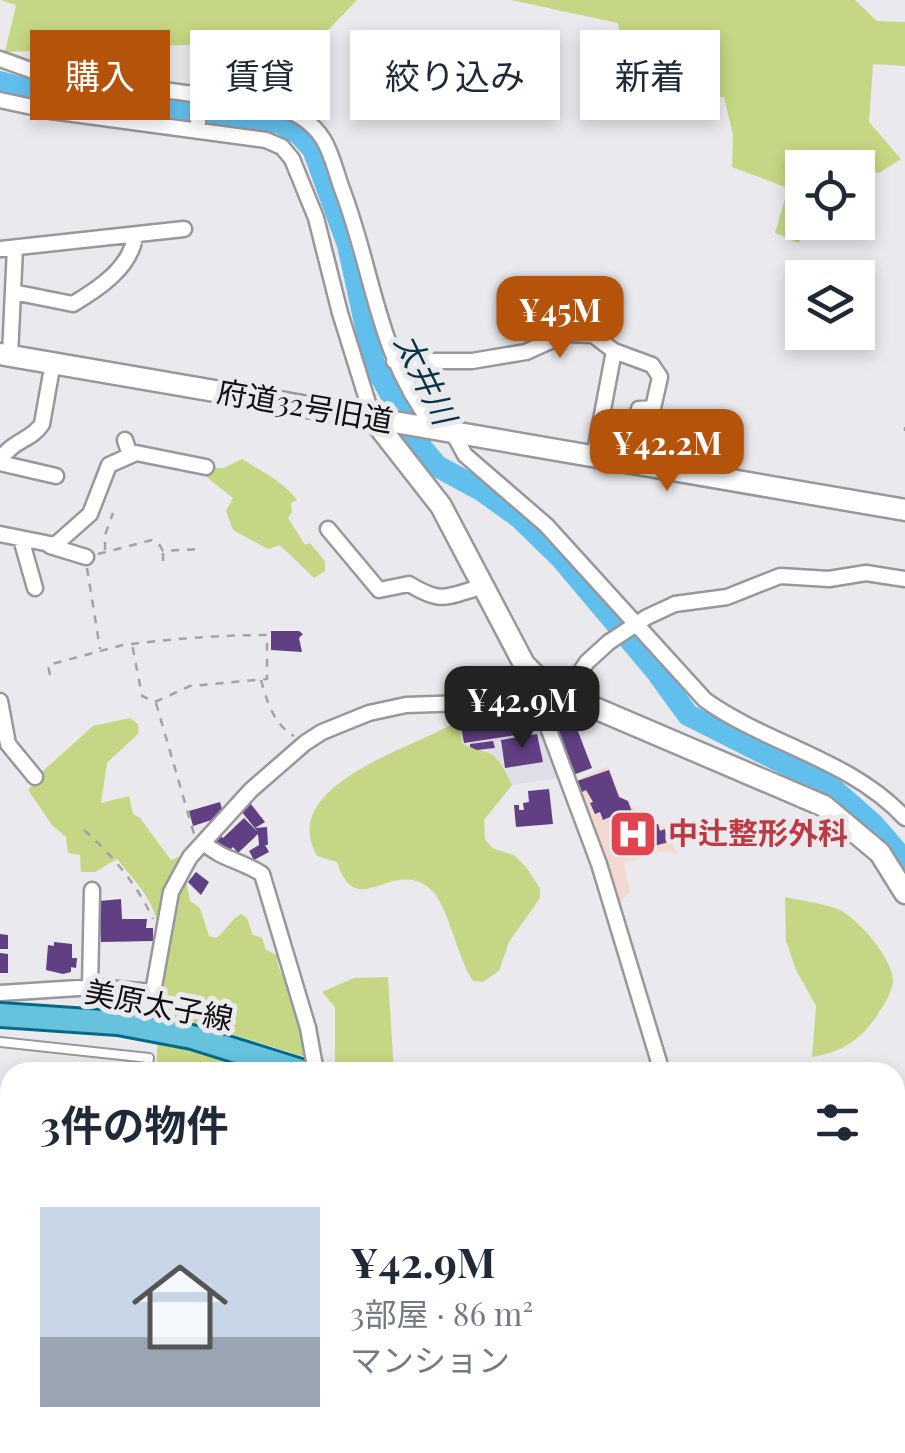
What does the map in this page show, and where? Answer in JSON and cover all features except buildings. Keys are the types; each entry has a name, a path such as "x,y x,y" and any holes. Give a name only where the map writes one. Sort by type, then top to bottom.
{"main road":[{"name":"美原太子線","path":"0,1015 118,1023 192,1037 256,1062"}],"street":[{"path":"0,59 39,72 190,94"},
{"path":"0,100 50,111 197,128 266,140 282,147 292,159 316,218 340,313 380,421 441,506 524,664 557,691 824,806 880,853 905,893"},
{"path":"197,128 198,120"},
{"path":"304,120 324,140 352,216 394,361 413,399 439,430 546,525 705,700 728,717 870,787 905,818"},
{"path":"5,354 13,292 7,248 184,229"},
{"path":"13,292 73,304 104,286 134,247 135,235"},
{"path":"394,361 472,361 526,352 566,334 593,336 614,351 652,365 660,377 653,408 639,410 628,462"},
{"path":"594,457 614,351"},
{"name":"府道32号旧道","path":"5,354 905,510"},
{"path":"53,362 42,424 37,432 9,447 0,461 53,472"},
{"path":"50,546 90,514 109,465 128,448 206,468"},
{"path":"328,528 379,590 408,584 432,598 441,598 480,586"},
{"path":"0,534 86,557"},
{"path":"21,539 35,588"},
{"path":"659,1062 599,864 537,698 557,691 609,642 675,604 727,597 780,576 830,578 866,573 905,579"},
{"path":"0,994 90,988 152,992 171,892 190,857 252,790 322,732 369,713 406,705 466,703 557,691"},
{"path":"0,701 8,744 35,778"},
{"path":"204,843 217,855 247,864 262,874 308,1028 314,1062"},
{"path":"90,988 92,890"}],"lane":[{"path":"0,1042 149,1058 148,1062"}],"path":[{"path":"105,551 105,535 113,513"},
{"path":"100,650 86,557 152,540 163,551 164,565"},
{"path":"163,551 199,549"},
{"path":"50,675 48,665 132,644 267,635 267,678 190,686 155,702 142,696 132,644"},
{"path":"261,678 271,711 280,725 305,743"},
{"path":"155,702 188,818 194,835 204,843"},
{"path":"84,830 116,862 145,901 162,938"}],"shaded area":[{"path":"510,702 535,707 564,777 512,785 500,761 489,752 475,751 462,743 458,712"},
{"name":"中辻整形外科","path":"608,766 620,795 650,823 666,830 677,853 661,852 624,863 630,893 618,904 595,824 577,780"}],"green space":[{"path":"1,0 357,0 328,30 190,30 190,45 170,46 170,30 30,30 30,51 5,52 16,5"},
{"path":"511,0 855,0 877,21 905,22 905,66 873,64 869,122 901,159 879,173 875,172 875,150 785,150 785,187 732,167 733,135 724,97 720,97 720,30 619,30 618,23"},
{"path":"785,198 785,237 775,233"},
{"path":"242,459 278,482 297,500 291,503 288,518 305,545 310,543 325,561 325,571 314,578 280,545 268,549 233,530 226,511 233,498 205,476 215,468"},
{"path":"130,718 138,724 139,733 107,763 101,803 129,796 133,814 171,860 178,857 183,864 190,901 200,908 209,936 216,938 241,914 247,918 253,935 262,938 266,950 277,955 294,1001 308,1058 231,1034 150,1016 159,975 160,945 148,899 117,859 95,872 81,872 80,855 68,853 66,837 52,825 28,790 44,770 93,726"},
{"path":"459,720 462,743 495,757 512,785 484,820 485,840 494,849 514,855 540,888 540,898 509,942 499,971 483,982 473,981 442,905 429,888 401,880 354,888 337,862 317,856 310,830 316,808 333,788 357,771"},
{"path":"785,897 825,905 846,914 873,941 892,973 889,996 870,1025 849,1044 822,1055 812,1057 816,1006 796,970 786,941"},
{"path":"388,977 393,1062 335,1062 335,1007 322,992 354,978"},
{"path":"158,1036 237,1062 157,1062"}],"waterway":[{"name":"太井川","path":"0,82 46,95 254,118 280,123 299,134 313,149 348,245 374,364 417,442 437,466 481,490 520,518 560,557 688,715 831,787 873,824 905,861"},
{"path":"4,749 20,769"}],"place":[{"name":"中辻整形外科","path":"633,834"}]}
